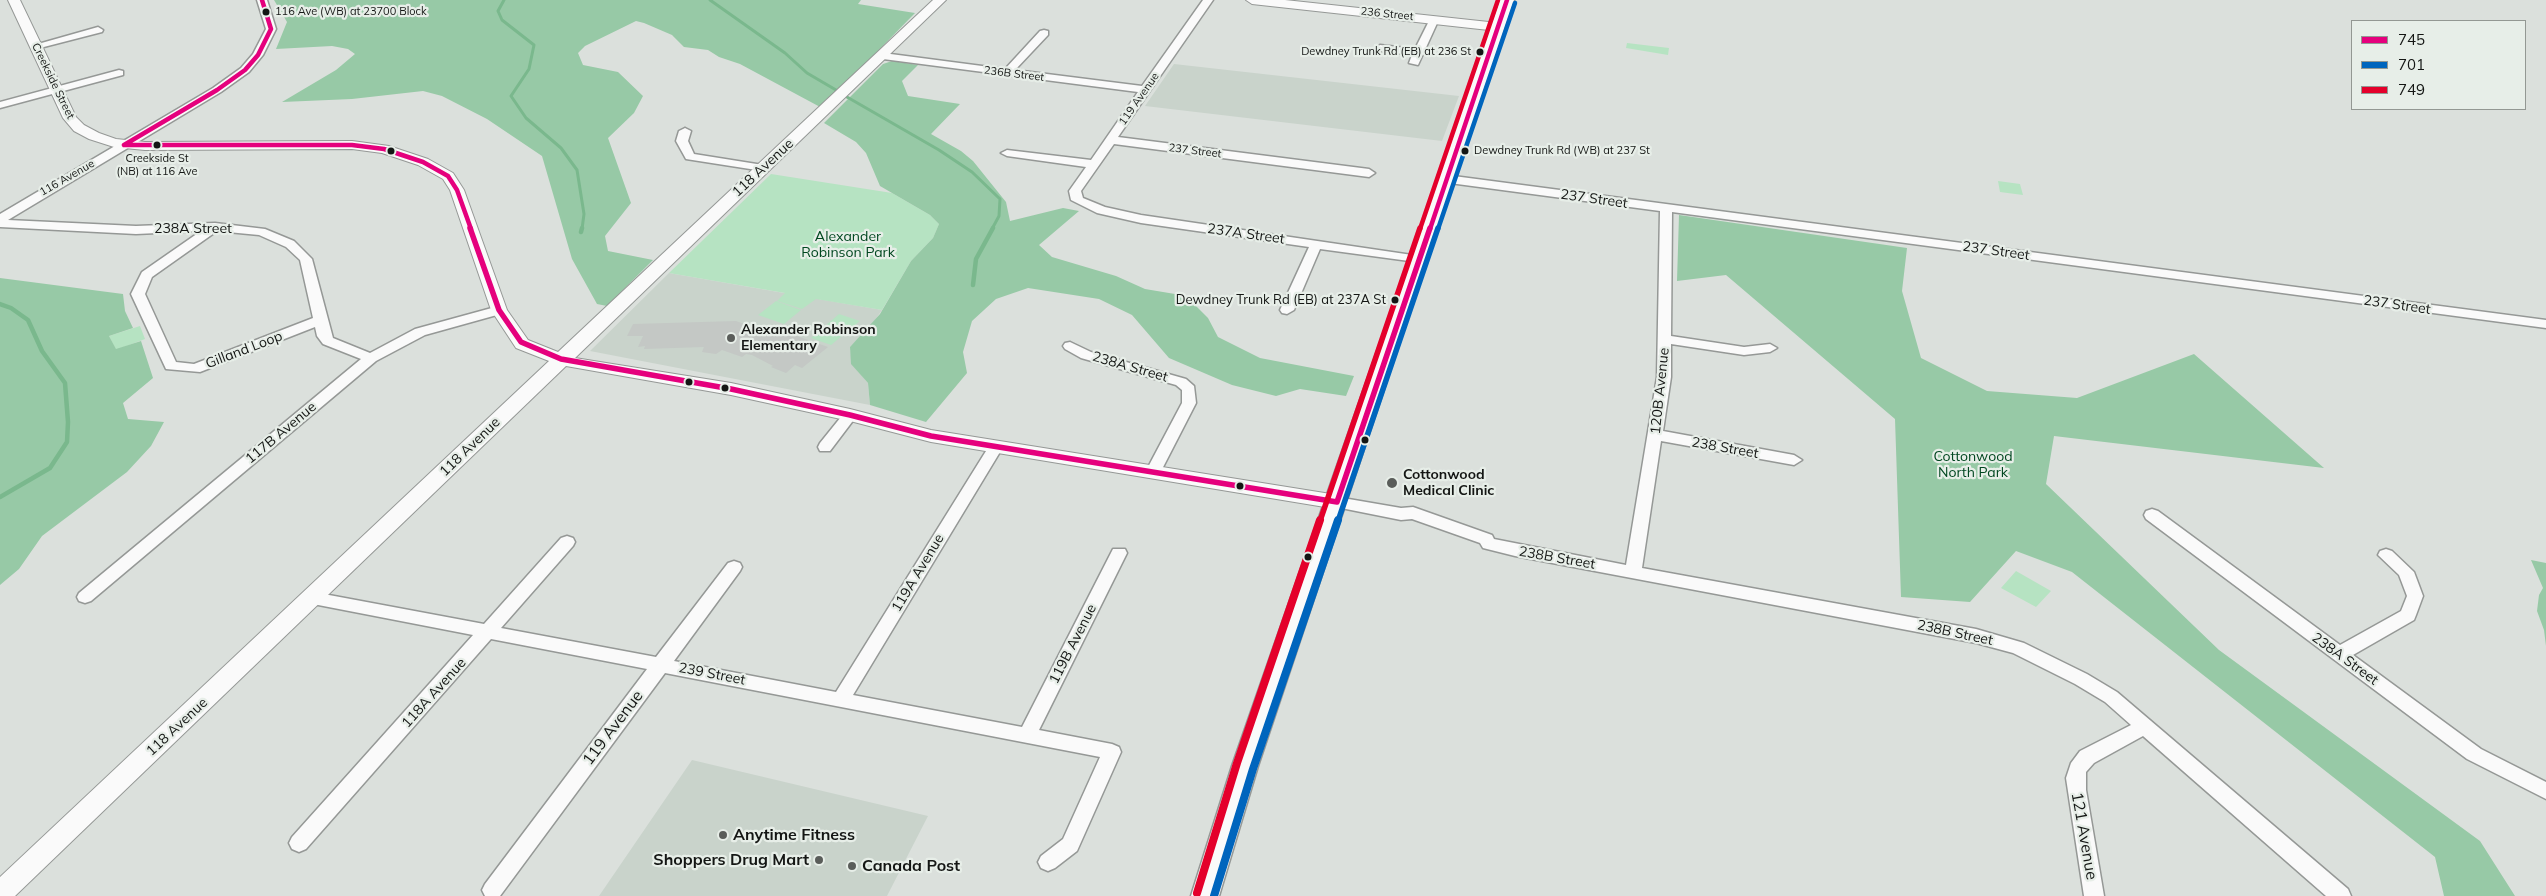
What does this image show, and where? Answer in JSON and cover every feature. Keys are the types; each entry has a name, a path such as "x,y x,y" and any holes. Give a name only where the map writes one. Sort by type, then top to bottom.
{"main road":[{"path":"1205,896 1245,766 1337,502 1507,0"}],"street":[{"name":"Creekside Street","path":"14,0 70,118 79,128 94,136 124,144 352,146 384,149 423,162 448,176 457,190 499,310 522,344 561,359"},
{"name":"116 Avenue","path":"0,221 124,144 227,84 245,70 258,55 271,29 271,22 262,0"},
{"name":"118 Avenue","path":"0,894 940,0"},
{"name":"119 Avenue","path":"1077,200 1075,191 1208,0"},
{"name":"236 Street","path":"1252,0 1498,27"},
{"name":"236 Street","path":"1414,63 1434,19"},
{"path":"36,46 98,30"},
{"path":"1007,73 1044,33"},
{"path":"1380,48 1419,52"},
{"name":"236B Street","path":"883,56 1145,90"},
{"path":"0,105 119,73"},
{"path":"685,131 682,141 690,157 763,168"},
{"name":"237 Street","path":"1111,140 1369,174"},
{"path":"1007,153 1093,164"},
{"name":"237 Street","path":"1446,179 2546,324"},
{"name":"237A Street","path":"1077,200 1100,210 1142,219 1419,260"},
{"name":"120B Avenue","path":"1633,571 1664,377 1666,209"},
{"name":"238A Street","path":"0,221 136,230 215,227 261,232 290,244 306,258 324,336 328,341 371,358"},
{"name":"Gilland Loop","path":"215,227 147,275 138,294 171,366 195,369 320,320"},
{"path":"1286,310 1316,245"},
{"name":"117B Avenue","path":"85,597 371,358 420,332 499,310"},
{"path":"1665,339 1744,351 1770,348"},
{"name":"238A Street","path":"1070,346 1086,355 1182,382 1189,389 1189,403 1154,471"},
{"name":"238B Street","path":"561,359 730,389 850,415 931,436 1154,471 1401,514 1405,520 1482,548 1489,544 1992,640 2018,648 2081,679 2111,697 2341,896"},
{"path":"825,448 850,415"},
{"name":"238 Street","path":"1656,435 1794,460"},
{"name":"119A Avenue","path":"841,699 996,447"},
{"name":"238A Street","path":"2152,515 2474,754 2546,791"},
{"name":"118A Avenue","path":"300,843 567,542"},
{"name":"119B Avenue","path":"1027,736 1119,553"},
{"path":"2338,654 2408,615 2415,596 2406,572 2386,555"},
{"name":"119 Avenue","path":"492,890 734,567"},
{"name":"239 Street","path":"313,598 1112,752 1070,845 1048,862"},
{"name":"121 Avenue","path":"2094,896 2075,778 2078,769 2087,757 2146,726"}],"shaded area":[{"path":"1174,64 1459,96 1442,141 1145,106"},
{"name":"Alexander Robinson Elementary","path":"669,273 882,310 868,330 850,347 852,364 868,383 870,405 590,351"},
{"path":"692,760 928,816 887,896 599,896"}],"green space":[{"path":"274,0 861,0 858,4 915,13 822,108 740,64 719,57 708,50 684,47 672,35 644,23 636,21 585,46 578,53 583,65 618,72 643,96 634,113 608,138 631,203 605,236 608,251 653,260 607,306 597,304 572,259 542,156 487,119 442,96 423,91 352,99 282,102 336,70 355,54 348,49 332,46 276,49 287,22"},
{"path":"1627,43 1669,48 1668,55 1626,48"},
{"path":"892,61 918,65 902,81 908,96 960,104 931,134 961,151 973,161 1006,202 1010,221 1063,208 1079,211 1039,245 1052,257 1116,276 1145,289 1175,294 1191,301 1208,318 1218,337 1260,358 1354,376 1346,396 1300,389 1276,396 1232,385 1169,358 1132,315 1099,299 1028,288 996,299 972,321 963,352 967,373 926,422 870,405 868,383 851,364 850,347 880,314 911,261 933,238 939,224 930,215 880,186 866,153 856,142 824,123 883,64"},
{"name":"Alexander Robinson Park","path":"771,174 892,193 930,215 939,224 933,238 911,261 882,310 816,299 802,309 777,301 785,293 669,273"},
{"path":"1998,181 2020,184 2023,195 2000,192"},
{"name":"Cottonwood North Park","path":"1679,215 1907,248 1902,291 1921,358 1987,391 2077,398 2194,354 2324,468 2054,436 2046,484 2219,650 2480,841 2515,896 2444,896 2435,857 2072,572 2016,551 1970,602 1901,597 1895,419 1726,275 1677,281"},
{"path":"0,278 123,294 125,311 133,328 109,336 116,349 141,341 153,378 123,403 128,419 164,422 151,446 127,472 42,536 19,569 0,585"},
{"path":"776,301 801,310 784,324 758,315"},
{"path":"839,314 860,321 831,345 811,338"},
{"path":"140,326 145,339 116,350 109,336"},
{"path":"2531,560 2546,563 2546,646 2544,630 2537,611 2539,595 2543,588"},
{"path":"2016,571 2051,591 2036,607 2001,588"}],"building":[{"path":"736,321 772,334 777,329 828,347 802,368 795,365 786,373 771,367 773,366 752,355 746,354 742,357 722,350 716,354 702,352 704,347 644,349 645,346 638,347 643,336 627,336 633,324"}],"waterway":[{"path":"504,0 498,11 502,20 534,45 529,69 511,96 526,118 561,148 577,170 584,214 582,229"},
{"path":"710,0 785,53 807,73 836,90"},
{"path":"847,97 939,150 972,172 1000,199 999,216 992,229"},
{"path":"581,232 582,228"},
{"path":"973,285 976,259 993,228"},
{"path":"0,304 11,308 28,320 42,351 65,383 68,422 67,442 50,468 0,497"}],"transit line":[{"name":"745","path":"124,145 217,90 245,70 258,55 271,29 262,0"},
{"name":"749","path":"1197,893 1237,763 1498,0"},
{"name":"745","path":"1337,502 1507,0"},
{"name":"701","path":"1214,896 1253,769 1515,3"},
{"name":"745","path":"124,145 352,145 384,149 423,162 448,176 457,190 499,310 521,342 561,359 731,389 850,415 931,436 1337,502"}],"place":[{"name":"116 Ave (WB) at 23700 Block","path":"266,12"},
{"name":"Dewdney Trunk Rd (EB) at 236 St","path":"1480,52"},
{"name":"Creekside St (NB) at 116 Ave","path":"157,145"},
{"name":"Dewdney Trunk Rd (WB) at 237 St","path":"1465,151"},
{"name":"Dewdney Trunk Rd (EB) at 237A St","path":"1395,300"},
{"name":"Alexander Robinson Elementary","path":"731,338"},
{"name":"Cottonwood Medical Clinic","path":"1392,483"},
{"name":"Anytime Fitness","path":"723,835"},
{"name":"Shoppers Drug Mart","path":"819,860"},
{"name":"Canada Post","path":"852,866"}]}
